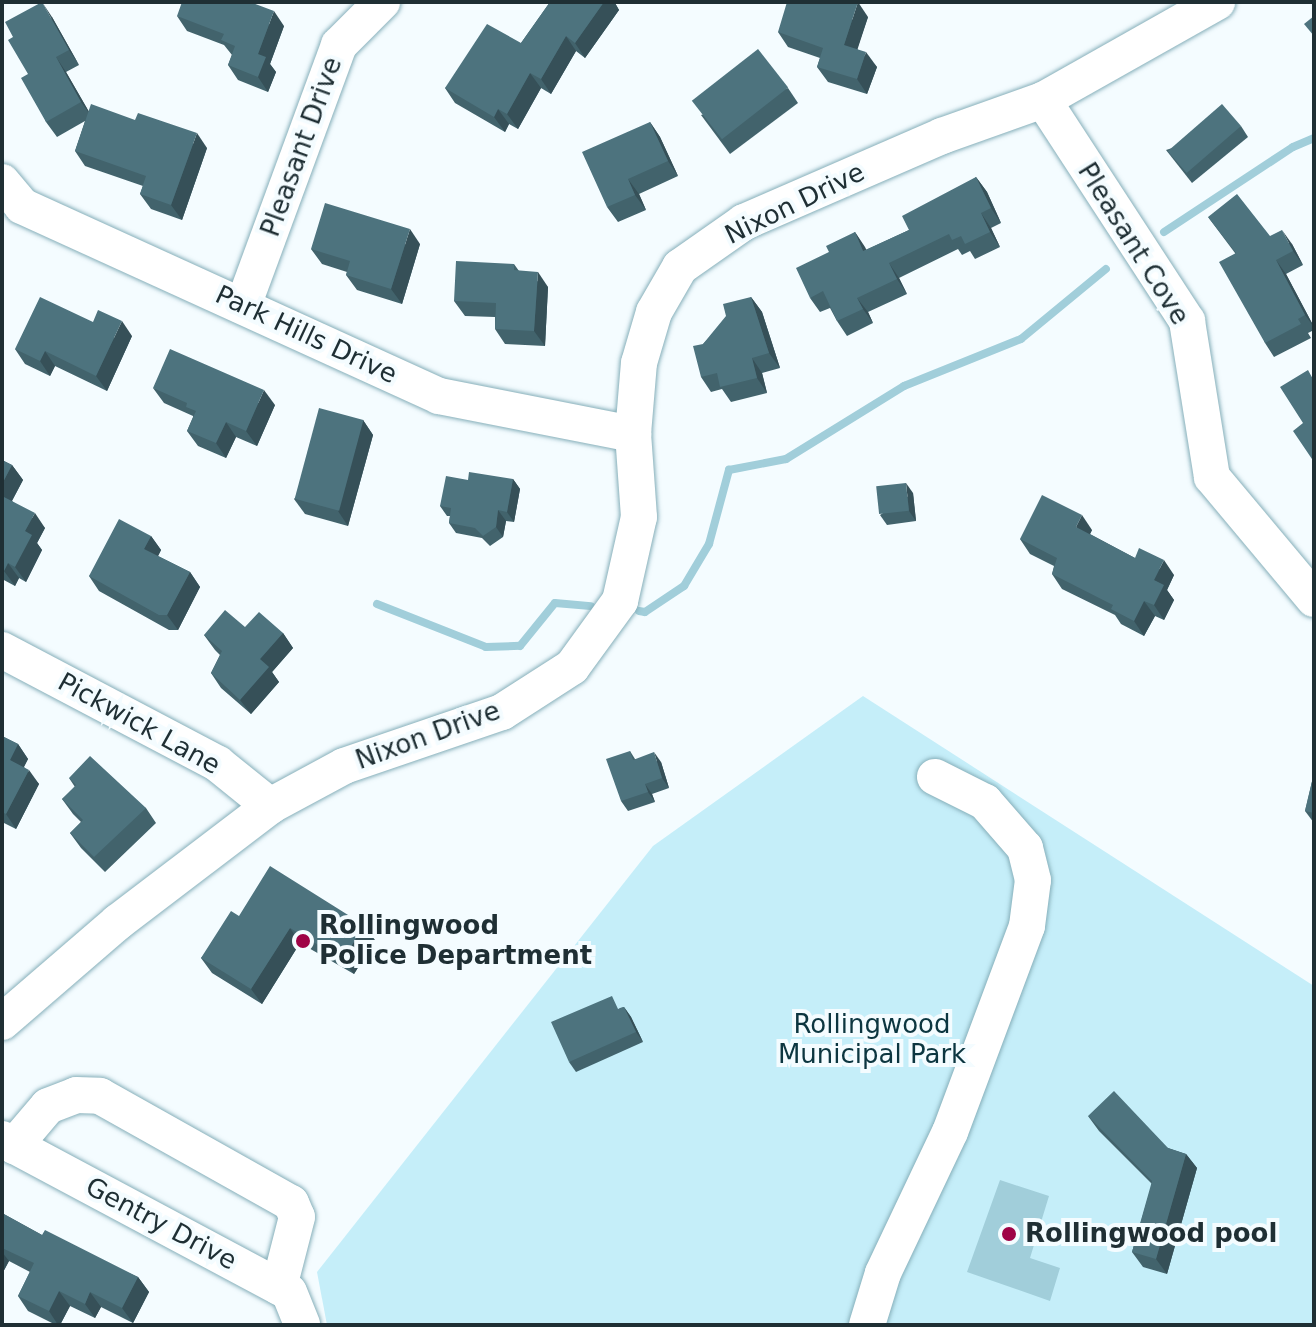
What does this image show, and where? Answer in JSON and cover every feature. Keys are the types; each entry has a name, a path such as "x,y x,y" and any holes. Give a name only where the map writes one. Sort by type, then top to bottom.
{"street":[{"name":"Pleasant Drive","path":"243,306 339,45 382,2"},
{"name":"Nixon Drive","path":"2,1022 118,922 270,806 344,766 502,712 572,667 620,601 639,517 633,434 639,363 654,312 680,267 744,222 942,136 1043,100 1194,8"},
{"name":"Pleasant Cove","path":"1043,100 1187,321 1212,477 1314,599"},
{"name":"Park Hills Drive","path":"2,182 22,206 439,396 633,434"},
{"name":"Pickwick Lane","path":"2,650 218,764 270,806"},
{"path":"867,1325 883,1273 950,1132 1027,926 1033,880 1025,848 985,802 935,777"},
{"path":"8,1142 48,1106 76,1095 100,1096 291,1203 297,1217 279,1287"},
{"name":"Gentry Drive","path":"8,1142 289,1292 302,1325"}],"green space":[{"name":"Rollingwood Municipal Park","path":"863,696 1314,986 1314,1325 327,1325 317,1272 653,846"}],"shaded area":[{"name":"Rollingwood pool","path":"1000,1180 1049,1196 1030,1258 1060,1268 1050,1301 967,1272"}],"building":[{"path":"42,2 69,50 56,57 81,102 46,122 21,78 28,74 8,40 13,37 5,22"},
{"path":"182,2 250,2 274,11 258,54 266,57 258,77 228,65 235,46 221,40 224,34 177,16"},
{"path":"550,2 604,2 575,43 566,36 541,79 530,73 507,114 498,109 494,117 445,88 487,24 521,43"},
{"path":"787,2 858,2 844,45 866,52 857,79 817,67 823,48 778,32"},
{"path":"1314,16 1314,36 1304,24"},
{"path":"758,49 788,88 722,139 692,101"},
{"path":"91,104 135,120 138,113 197,133 171,205 140,194 146,176 75,151"},
{"path":"1222,104 1241,126 1187,173 1168,151"},
{"path":"650,122 668,161 628,179 635,195 607,207 582,152"},
{"path":"976,177 991,208 981,213 990,232 965,244 961,236 952,240 949,234 889,263 897,279 857,298 863,309 837,321 823,291 810,298 796,268 829,252 826,246 855,232 863,251 909,230 902,216"},
{"path":"1237,194 1270,236 1282,230 1293,251 1276,260 1305,315 1298,319 1301,324 1265,343 1219,262 1236,253 1208,217"},
{"path":"325,203 410,229 391,289 346,275 350,261 311,249"},
{"path":"456,261 514,264 514,270 538,272 534,331 495,329 496,303 454,301"},
{"path":"40,297 93,322 98,310 122,321 96,376 45,351 40,361 15,349"},
{"path":"751,297 769,353 752,358 757,378 720,387 717,373 701,377 693,346 703,344 726,316 723,304"},
{"path":"170,349 264,390 246,431 226,422 216,443 187,431 196,411 186,407 187,403 153,388"},
{"path":"1308,370 1314,381 1314,462 1293,431 1303,423 1280,387"},
{"path":"319,408 363,420 339,511 295,499"},
{"path":"2,460 12,465 2,484"},
{"path":"469,472 513,479 507,512 498,510 496,527 483,536 475,528 449,523 451,508 440,506 446,476 468,480"},
{"path":"906,483 909,511 879,514 876,486"},
{"path":"1042,495 1082,515 1076,527 1135,558 1139,548 1164,560 1154,580 1164,585 1154,605 1144,601 1134,621 1111,609 1113,605 1052,574 1057,558 1020,539"},
{"path":"2,496 35,513 25,531 32,535 15,567 8,563 4,571 2,569"},
{"path":"119,519 151,536 144,549 190,572 167,615 159,615 89,576"},
{"path":"225,610 245,627 259,612 283,633 260,659 269,667 240,700 211,673 222,651 204,635"},
{"path":"2,736 18,744 10,760 29,770 6,814 2,812"},
{"path":"630,751 633,760 654,752 662,778 645,784 648,792 621,801 606,759"},
{"path":"90,756 146,808 94,857 70,833 83,820 62,799 76,785 69,778"},
{"path":"1314,773 1314,813 1305,811"},
{"name":"Rollingwood Police Department","path":"270,866 364,925 343,960 290,928 251,989 201,958 231,911 239,916"},
{"path":"612,996 618,1009 624,1007 636,1032 569,1062 551,1022"},
{"path":"1114,1091 1168,1148 1186,1154 1156,1259 1132,1252 1152,1181 1088,1116"},
{"path":"2,1213 42,1235 45,1230 138,1277 122,1308 90,1292 85,1304 59,1291 49,1311 18,1296 34,1263 2,1248"}],"waterway":[{"path":"1164,232 1293,147 1314,138"},
{"path":"639,611 645,612 684,586 709,544 729,470 786,459 904,386 1021,339 1106,269"},
{"path":"377,604 486,647 520,646 555,603 591,606"}],"place":[{"name":"Rollingwood Police Department","path":"303,941"},
{"name":"Rollingwood pool","path":"1009,1234"}]}
